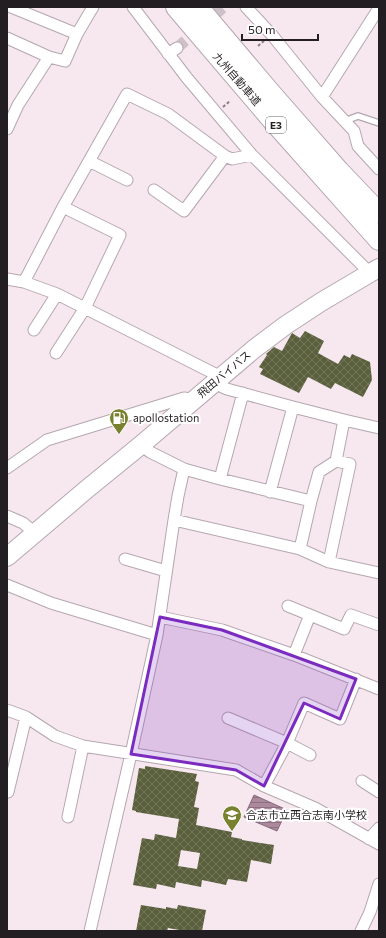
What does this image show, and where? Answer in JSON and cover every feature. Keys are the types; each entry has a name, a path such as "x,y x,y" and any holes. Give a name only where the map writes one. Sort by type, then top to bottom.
{"highway":[{"name":"九州自動車道","path":"176,7 274,122 379,240"},
{"name":"九州自動車道","path":"198,7 339,171 379,213"},
{"name":"飛田バイパス","path":"7,557 254,349 286,325 321,302 374,271"}],"street":[{"path":"11,7 77,34"},
{"path":"7,38 49,57 65,61 77,34 93,7"},
{"path":"133,7 173,51 187,78 252,155 374,271"},
{"path":"246,7 272,35 322,97 354,131 358,146 379,169"},
{"path":"322,97 379,8"},
{"path":"7,129 18,105 49,57"},
{"path":"24,282 63,207 127,94 168,114 225,156 232,159 252,155"},
{"path":"154,190 184,211 225,156"},
{"path":"89,161 127,180"},
{"path":"56,354 85,308 120,235 63,207"},
{"path":"7,279 24,282 56,294 85,308 218,380 227,389 379,428"},
{"path":"34,330 56,294"},
{"path":"220,479 243,393"},
{"path":"7,468 47,440 184,398 195,400"},
{"path":"270,492 293,407"},
{"path":"336,461 344,420"},
{"path":"141,445 150,452 184,469 270,492 311,501"},
{"path":"300,549 319,472 336,461 350,464 329,562"},
{"path":"90,931 157,634 174,520 184,469"},
{"path":"7,516 23,523 35,533"},
{"path":"174,520 300,549 329,562 379,573"},
{"path":"125,559 166,570"},
{"path":"7,584 51,603 157,634"},
{"path":"288,606 344,629 351,615 379,625"},
{"path":"294,654 310,615"},
{"path":"160,617 222,630 294,654 379,688"},
{"path":"264,786 287,743 304,703 340,719 356,679"},
{"path":"7,710 26,717 55,736 83,746 236,770 264,786 315,808 374,841 379,828"},
{"path":"8,792 26,717"},
{"path":"228,718 287,743 310,755"},
{"path":"68,818 83,746"},
{"path":"362,781 379,792"},
{"path":"360,931 370,912 379,884"}],"lane":[{"path":"344,121 358,116 379,123"}],"highlighted area":[{"path":"160,617 222,630 356,679 340,719 304,703 264,786 236,770 131,754"}],"shaded area":[{"path":"254,795 287,810 277,831 244,817"}],"building":[{"path":"305,331 324,341 318,353 338,364 344,355 350,358 352,354 370,362 372,380 363,397 335,383 331,389 308,377 299,393 260,374 263,369 259,367 267,355 266,354 274,347 282,351 292,333 300,338"},
{"path":"145,766 197,774 195,781 199,782 194,807 199,808 196,825 232,832 231,837 242,840 274,845 271,864 251,860 247,882 228,879 226,885 202,880 201,887 176,882 175,888 157,884 156,889 133,885 142,838 154,840 155,834 176,838 179,819 136,812 132,810 139,768 145,769","holes":["181,850 200,853 197,869 178,866"]},
{"path":"141,905 166,909 166,907 177,909 178,905 206,910 202,931 185,931 168,928 167,931 136,931"}],"tunnel":[{"path":"177,48 224,7"}],"place":[{"name":"apollostation","path":"119,435"},
{"name":"合志市立西合志南小学校","path":"232,832"}]}
